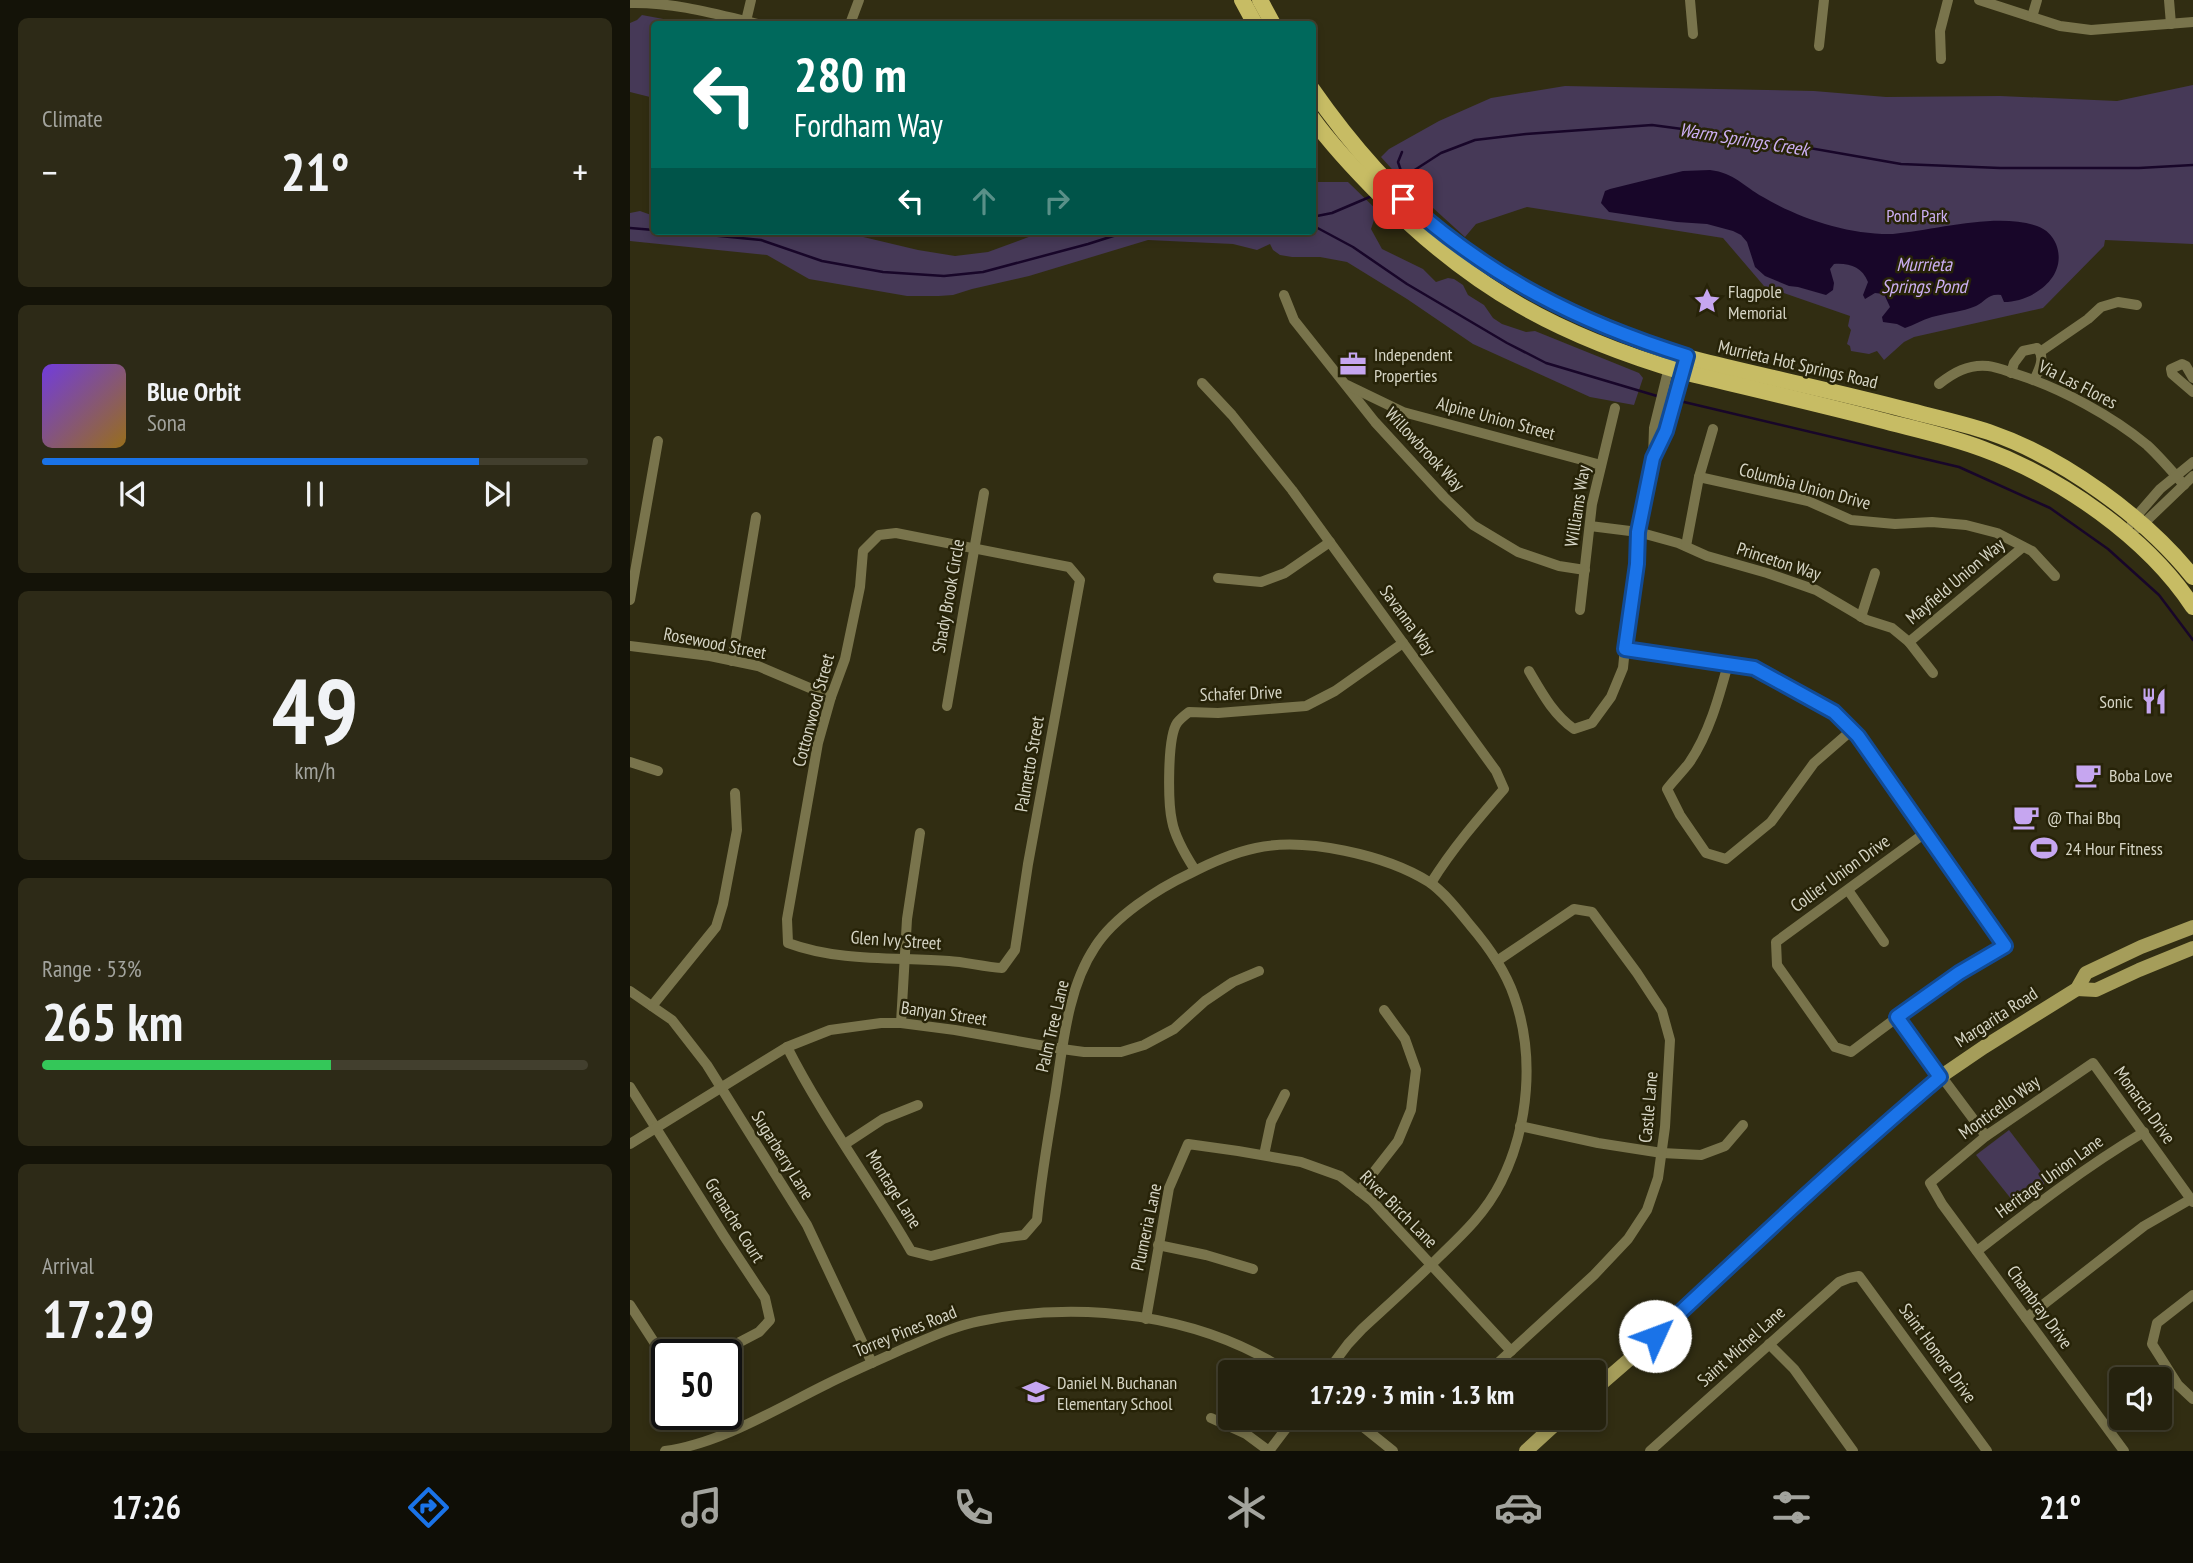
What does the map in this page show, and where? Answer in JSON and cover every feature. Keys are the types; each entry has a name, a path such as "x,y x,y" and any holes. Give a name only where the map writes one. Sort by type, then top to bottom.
{"main road":[{"path":"1242,0 1253,21"},
{"path":"1259,0 1271,21"},
{"name":"Murrieta Hot Springs Road","path":"1316,94 1345,134 1368,173 1396,202 1468,253 1532,293 1678,362 1983,449 2044,476 2129,536 2157,563 2193,607"},
{"name":"Murrieta Hot Springs Road","path":"1316,123 1344,159 1368,173"},
{"name":"Murrieta Hot Springs Road","path":"1678,362 1875,401 1989,432 2042,455 2074,474 2138,522 2193,577"},
{"name":"Margarita Road","path":"1606,1380 1833,1170 1940,1077 2077,989 2086,973 2193,926"},
{"path":"2139,970 2144,958 2171,945 2177,933"},
{"name":"Margarita Road","path":"2077,989 2096,990 2193,948"},
{"path":"1527,1451 1550,1430"}],"street":[{"path":"630,3 687,4 746,21 751,0"},
{"path":"851,21 859,0"},
{"path":"1690,0 1693,34"},
{"path":"1819,46 1824,0"},
{"path":"1941,59 1940,31 1948,0"},
{"path":"1979,0 2060,26 2091,30 2193,22"},
{"path":"2032,16 2037,0"},
{"path":"2169,0 2171,24"},
{"name":"Willowbrook Way","path":"1284,295 1294,320 1375,422 1473,525 1518,552 1559,566 1585,570"},
{"path":"2040,352 2101,307 2118,302 2137,305"},
{"path":"2011,373 2022,351 2037,348 2041,360 2034,380"},
{"path":"1529,671 1561,720 1574,729 1592,723 1611,697 1623,668 1637,564 1638,532 1653,458 1666,431 1678,362"},
{"name":"Via Las Flores","path":"1939,384 1964,368 1976,366 1989,366 2034,380 2120,425 2147,446 2184,485"},
{"name":"Savanna Way","path":"1202,383 1232,415 1292,490 1496,771 1504,789 1469,828 1431,883"},
{"name":"Alpine Union Street","path":"1345,384 1403,412 1601,466"},
{"name":"Williams Way","path":"1580,610 1591,504 1615,408"},
{"path":"1686,546 1699,477 1713,429"},
{"path":"630,600 658,441"},
{"path":"2129,536 2160,489 2193,462"},
{"name":"Columbia Union Drive","path":"1699,477 1808,501 1851,520 1966,525 1997,533 2032,551 2054,576"},
{"path":"2138,522 2193,477"},
{"name":"Shady Brook Circle","path":"947,706 984,493"},
{"path":"732,661 756,517"},
{"name":"Princeton Way","path":"1590,526 1638,532 1816,590 1861,617 1892,628 1909,642 1933,673"},
{"name":"Cottonwood Street","path":"788,943 787,919 818,743 845,659 860,587 863,551 879,535 896,533 974,550"},
{"path":"1218,578 1261,582 1285,573 1330,542"},
{"name":"Mayfield Union Way","path":"1909,642 2024,547"},
{"name":"Palmetto Street","path":"974,550 1069,566 1080,580 1015,950 1002,968"},
{"path":"1861,617 1875,573"},
{"name":"Schafer Drive","path":"1195,870 1184,853 1172,822 1169,786 1176,724 1189,712 1218,713 1306,706 1335,691 1404,643"},
{"name":"Rosewood Street","path":"630,646 758,666 831,697"},
{"path":"1625,649 1754,668 1834,712 1853,730 2005,946 1959,973 1897,1017 1986,1136"},
{"path":"1728,664 1703,738 1689,762 1667,789 1680,815 1706,853 1726,859 1771,822 1814,763 1853,730"},
{"path":"630,762 659,771"},
{"path":"652,1006 716,927 737,830 735,793"},
{"path":"901,1023 906,919 920,833"},
{"name":"Collier Union Drive","path":"1897,1017 1850,1052 1835,1047 1777,965 1776,942 1925,834"},
{"name":"Palm Tree Lane","path":"1024,1235 1037,1220 1062,1049 1077,983 1096,946 1130,909 1175,880 1215,860 1258,848 1301,845 1344,850 1395,866 1431,883 1492,951 1514,994 1525,1037 1527,1084 1519,1135 1501,1182 1479,1218 1348,1344 1336,1360"},
{"path":"1848,890 1884,942"},
{"name":"Castle Lane","path":"1497,961 1574,909 1592,912 1637,972 1662,1011 1670,1040 1670,1079 1662,1153 1658,1178 1647,1210 1628,1239 1594,1275 1501,1360"},
{"name":"Glen Ivy Street","path":"788,943 805,949 904,960 953,961 1002,968"},
{"name":"Banyan Street","path":"630,1144 787,1047 830,1030 901,1023 1062,1049 1121,1052 1144,1045 1174,1029 1205,1001 1233,982 1259,971"},
{"name":"Sugarberry Lane","path":"630,991 672,1020 707,1065 807,1225 872,1363"},
{"path":"1359,1191 1398,1141 1411,1110 1416,1070 1405,1039 1384,1010"},
{"name":"Montage Lane","path":"787,1047 800,1073 911,1251 931,1256 1001,1238 1024,1235"},
{"name":"Monarch Drive","path":"2092,1063 2192,1201"},
{"name":"Monticello Way","path":"1930,1183 1986,1136 2092,1063"},
{"name":"Grenache Court","path":"630,1087 765,1298 770,1320 759,1332 742,1341"},
{"path":"1264,1155 1270,1122 1285,1094"},
{"path":"845,1144 883,1119 918,1105"},
{"path":"1520,1126 1598,1143 1662,1153 1701,1155 1725,1146 1743,1125"},
{"name":"Heritage Union Lane","path":"1977,1251 2042,1200 2108,1153 2144,1132"},
{"name":"River Birch Lane","path":"1188,1144 1301,1162 1340,1176 1371,1202 1511,1351"},
{"name":"Plumeria Lane","path":"1146,1320 1169,1188 1188,1144"},
{"name":"Chambray Drive","path":"1930,1183 1942,1204 2117,1449"},
{"path":"2026,1318 2144,1226 2192,1201"},
{"path":"1158,1245 1253,1269"},
{"name":"Saint Michel Lane","path":"1650,1451 1839,1282 1859,1276"},
{"name":"Saint Honore Drive","path":"1859,1276 1987,1451"},
{"path":"2193,1295 2157,1323 2152,1344 2178,1385 2193,1399"},
{"path":"630,1305 652,1339"},
{"name":"Torrey Pines Road","path":"666,1451 710,1440 872,1363 931,1337 978,1321 1067,1312 1116,1314 1183,1326 1229,1340 1266,1360"},
{"path":"1769,1344 1794,1369 1853,1451"},
{"path":"1211,1418 1246,1434 1269,1451 1285,1430"},
{"path":"1367,1430 1393,1451"}],"green space":[{"path":"642,15 674,21 651,21 651,97 630,92 630,23"},
{"name":"Pond Park","path":"2193,85 2193,244 2105,240 2104,246 2043,308 1914,337 1904,342 1884,360 1877,351 1869,354 1851,351 1847,344 1851,330 1848,326 1850,316 1764,286 1723,238 1527,207 1476,224 1465,237 1400,178 1381,157 1389,149 1439,121 1491,98 1565,86 1814,91 1886,97 2000,96 2117,101"},
{"path":"1316,182 1348,182 1382,215 1374,220 1371,229 1382,249 1423,269 1436,282 1454,279 1502,324 1526,332 1535,331 1639,373 1643,378 1634,405 1590,397 1473,344 1347,262 1320,257 1280,255 1270,244 1257,250 1233,244 1148,240 1029,276 953,295 907,296 809,279 767,255 630,241 630,213 640,211 651,215 651,235 855,235 955,256 988,252 1034,235 1316,235"},
{"path":"2009,1130 2048,1181 2016,1205 1976,1155"}],"water":[{"name":"Murrieta Springs Pond","path":"1710,170 1732,177 1763,197 1809,219 1859,232 1893,234 1985,221 2021,222 2037,226 2051,235 2056,244 2059,256 2057,267 2053,277 2045,285 2026,298 2004,302 2001,295 1993,295 1971,308 1932,317 1905,328 1883,322 1882,317 1890,307 1884,294 1875,293 1865,299 1863,295 1868,282 1855,267 1834,264 1830,269 1833,290 1826,295 1789,286 1765,276 1755,267 1747,242 1733,231 1707,224 1609,212 1601,203 1605,191 1610,189 1683,171"}],"waterway":[{"name":"Warm Springs Creek","path":"1396,182 1441,153 1475,140 1652,125 1758,139 1901,164 2000,168 2139,168 2193,165"},
{"path":"1402,152 1398,162 1403,177"},
{"name":"Warm Springs Creek","path":"1316,216 1332,213 1372,196"},
{"path":"1316,227 1353,247 1407,284 1546,363 1657,396"},
{"name":"Warm Springs Creek","path":"630,228 651,230"},
{"name":"Warm Springs Creek","path":"709,235 761,240 822,261 883,272 944,276 983,272 1116,235"},
{"path":"1684,402 1959,467 2050,508 2108,549 2159,595 2193,640"}],"place":[{"name":"Flagpole Memorial","path":"1707,301"},
{"name":"Independent Properties","path":"1353,364"},
{"name":"Sonic","path":"2154,701"},
{"name":"Boba Love","path":"2088,775"},
{"name":"@ Thai Bbq","path":"2026,817"},
{"name":"24 Hour Fitness","path":"2044,848"},
{"name":"Daniel N. Buchanan Elementary School","path":"1036,1392"}],"route":[{"path":"1403,199 1468,253 1532,293 1564,310 1627,336 1687,356 1666,431 1653,458 1638,532 1637,564 1625,649 1754,668 1834,712 1858,736 2005,946 1959,973 1897,1017 1940,1077 1794,1205 1655,1336"}]}
